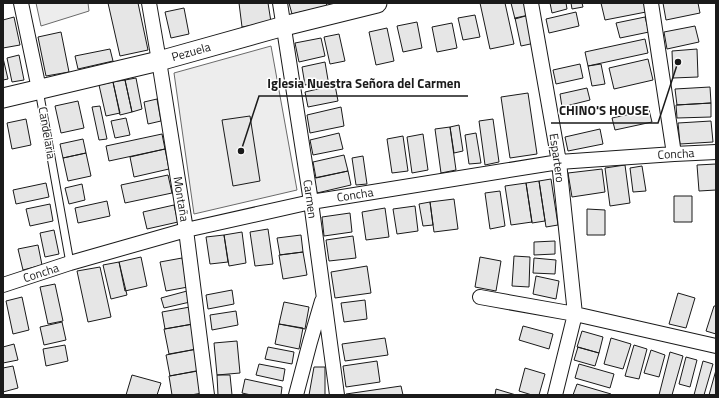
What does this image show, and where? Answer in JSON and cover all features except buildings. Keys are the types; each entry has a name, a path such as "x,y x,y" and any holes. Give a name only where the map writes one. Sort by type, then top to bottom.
{"main road":[{"name":"Pezuela","path":"3,98 159,61 284,26 377,3"}],"street":[{"name":"Candelaria","path":"21,3 39,89"},
{"name":"Montaña","path":"149,3 186,230 207,395"},
{"name":"Carmen","path":"280,3 311,202 337,395"},
{"name":"Espartero","path":"531,3 559,162 575,314 555,395"},
{"path":"651,3 674,154"},
{"name":"Concha","path":"3,285 70,263 186,230 311,202 559,162 716,152"},
{"path":"296,395 323,296"},
{"path":"480,297 575,314 716,346"}],"lane":[{"name":"Candelaria","path":"39,89 70,263"}],"shaded area":[{"path":"36,3 88,3 89,11 41,26"},
{"path":"271,46 297,190 194,214 174,73"}],"place":[{"name":"CHINO'S HOUSE","path":"678,62"},
{"name":"Iglesia Nuestra Señora del Carmen","path":"241,151"}]}
